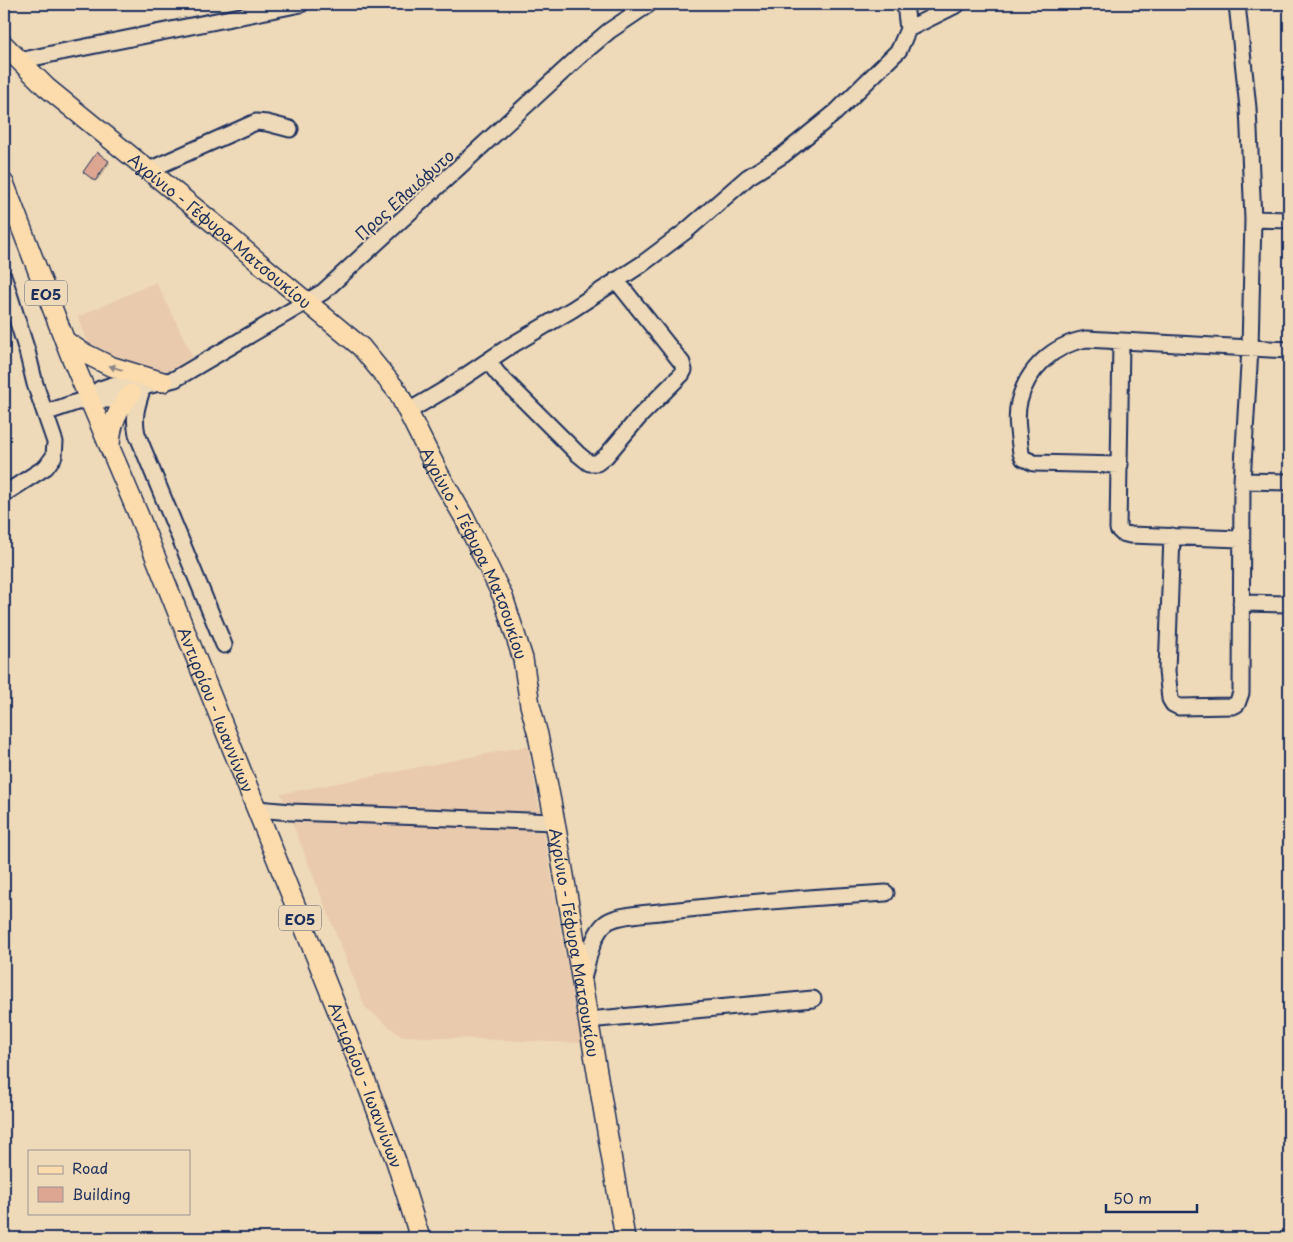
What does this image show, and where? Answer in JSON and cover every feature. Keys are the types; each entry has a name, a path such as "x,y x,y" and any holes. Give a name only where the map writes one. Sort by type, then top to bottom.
{"main road":[{"name":"Αγρίνιο - Γέφυρα Ματσουκίου","path":"4,45 46,87 149,170 361,347 398,392 406,412 480,548 496,580 510,615 522,659 530,705 538,735 555,822 625,1238"},
{"name":"Αντιρρίου - Ιωαννίνων","path":"4,183 65,341 110,445 382,1124 401,1176 420,1238"},
{"path":"65,341 110,366 163,382"},
{"path":"110,445 111,430 115,416 137,390"}],"street":[{"path":"19,62 301,4"},
{"name":"Προς Ελαιόφυτο","path":"89,398 111,400 188,372 323,292 583,53 609,31 649,4"},
{"path":"406,412 446,389 642,264 686,231 748,177 782,155 836,112 899,50 908,29 905,4"},
{"path":"908,29 958,4"},
{"path":"1172,536 1167,671 1170,699 1173,704 1179,707 1233,706 1237,704 1241,693 1240,539 1250,349 1252,219 1248,108 1238,4"},
{"path":"149,170 256,122 267,123 290,130"},
{"path":"1252,219 1289,220"},
{"path":"4,278 55,442 54,456 46,467 4,494"},
{"path":"488,361 498,374 578,454 589,463 597,463 606,456 640,416 684,370 682,362 616,280"},
{"path":"1120,465 1034,463 1026,460 1021,452 1018,402 1035,369 1051,352 1064,345 1086,340 1289,350"},
{"path":"1122,342 1118,529 1122,533 1130,535 1240,539"},
{"path":"137,390 134,421 137,434 224,644"},
{"path":"45,413 89,398"},
{"path":"1242,481 1289,482"},
{"path":"1241,604 1289,604"},
{"path":"257,809 291,812 555,822"},
{"path":"582,983 591,948 600,930 608,921 626,916 726,904 786,898 886,893"},
{"path":"588,1020 813,999"}],"shaded area":[{"path":"156,282 193,357 162,375 91,351 78,317"},
{"path":"528,746 581,1043 401,1036 365,1007 281,794"}],"building":[{"path":"97,152 109,161 95,181 83,172"}]}
